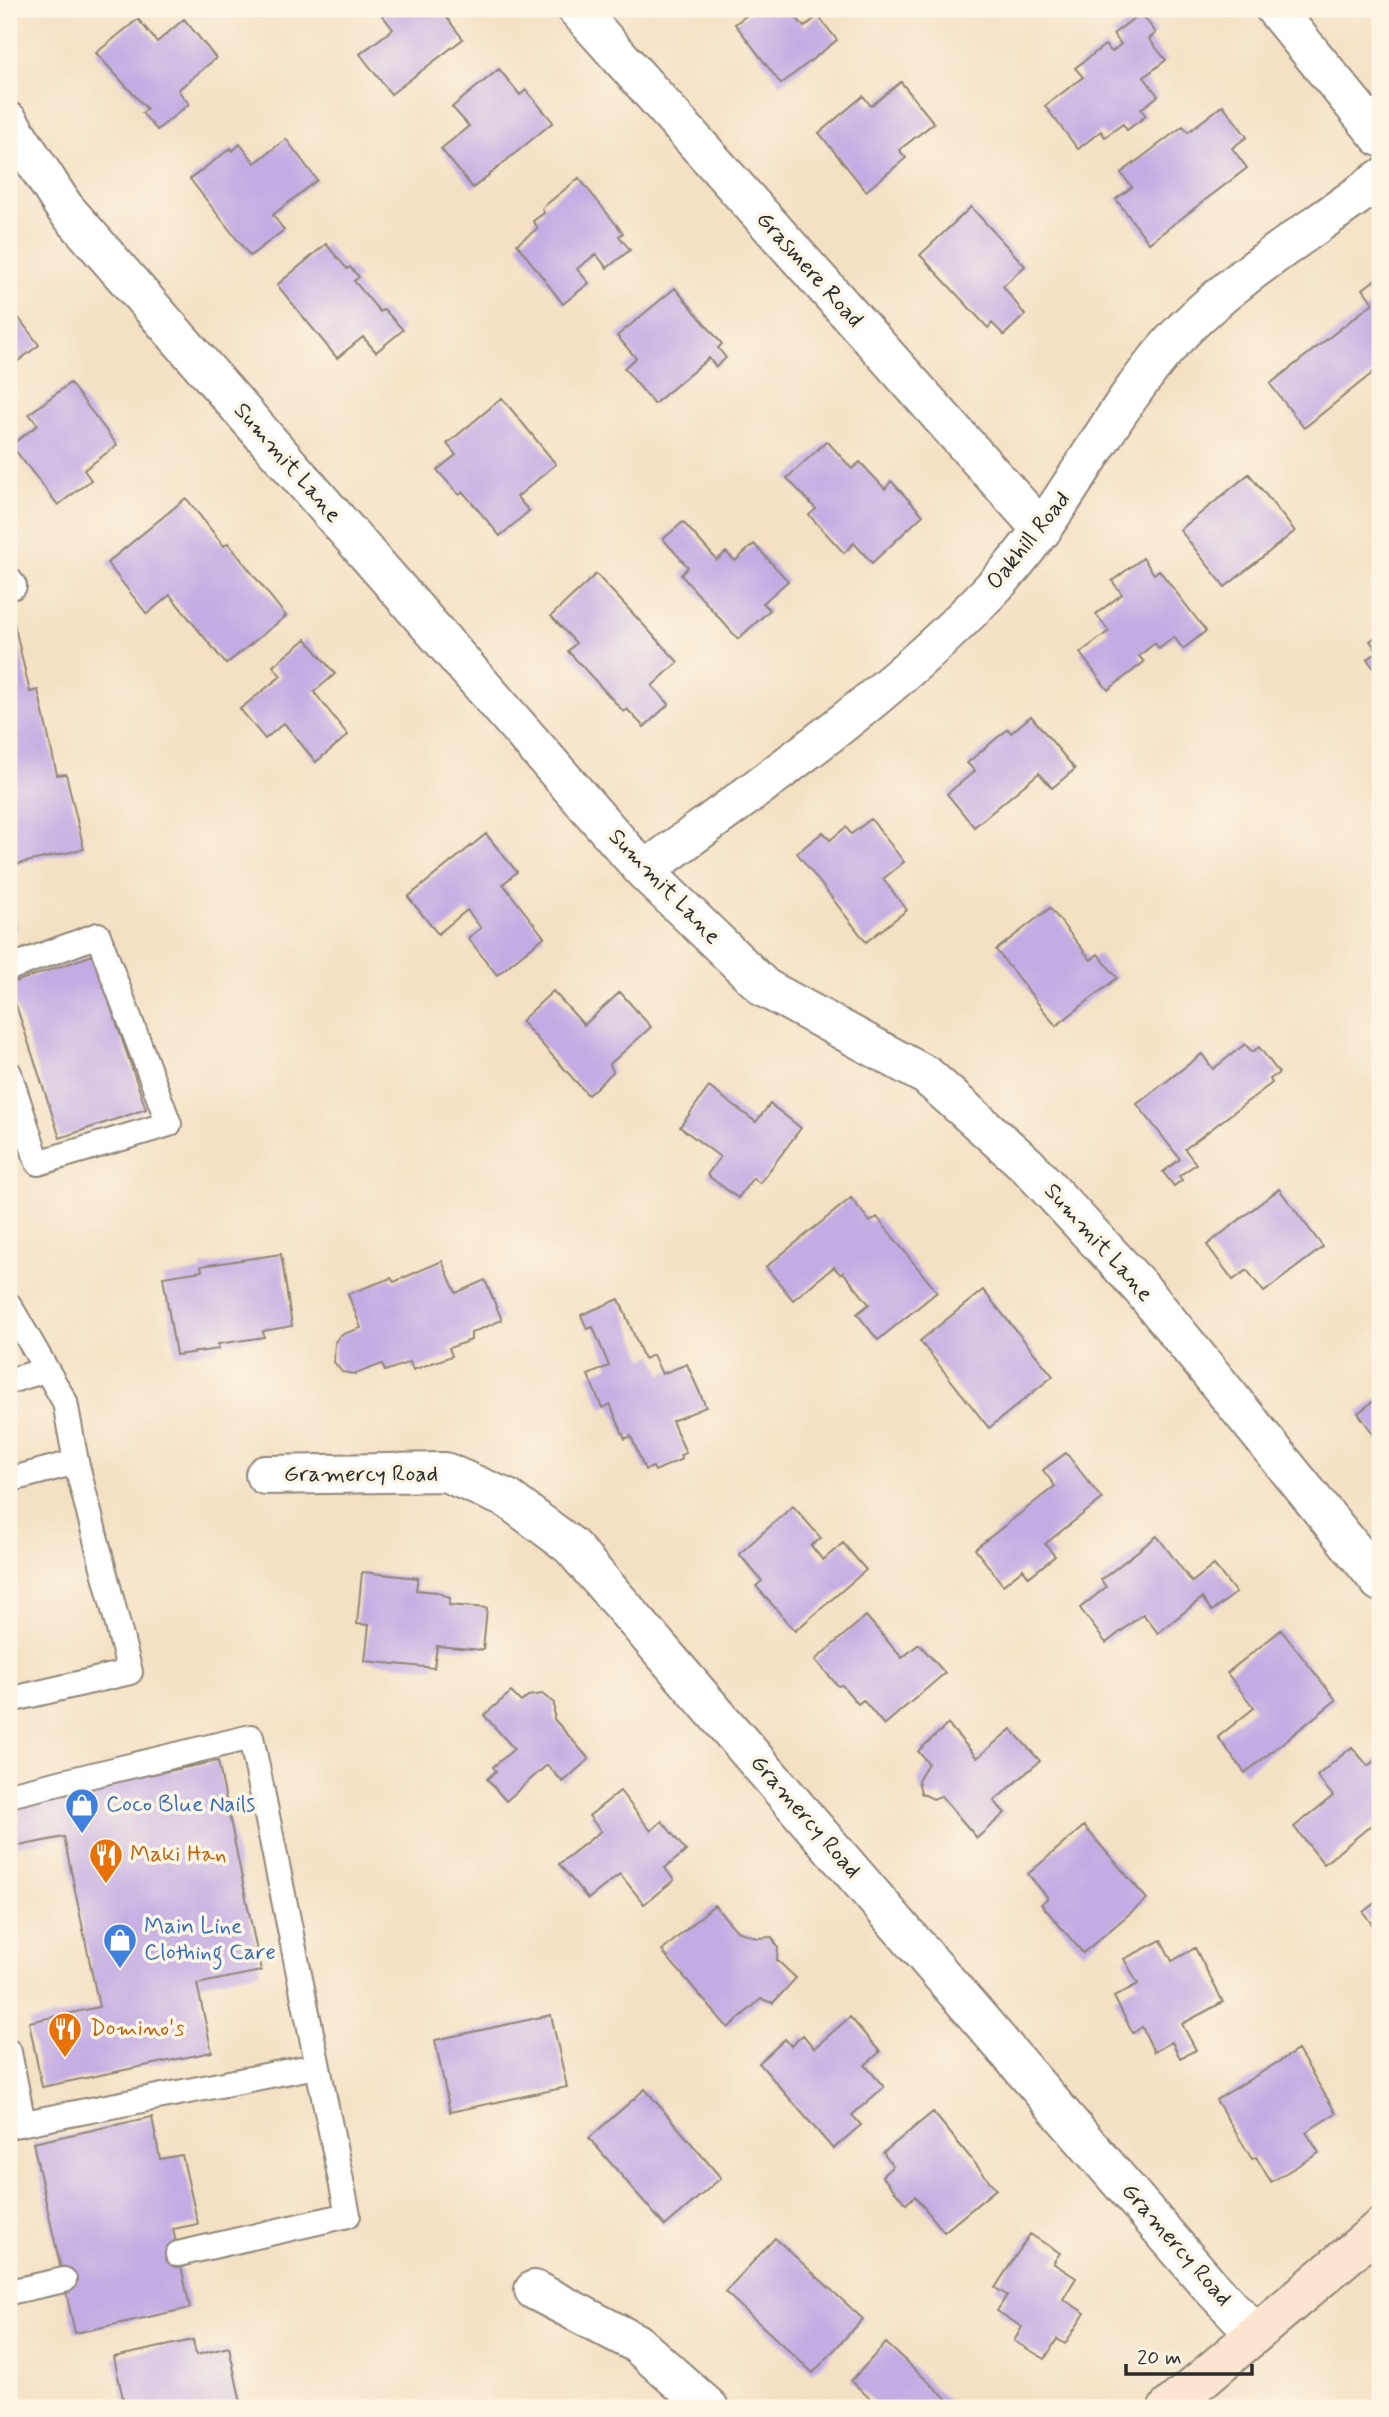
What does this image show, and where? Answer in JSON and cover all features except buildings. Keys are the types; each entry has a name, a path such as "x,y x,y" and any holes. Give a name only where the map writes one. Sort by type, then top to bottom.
{"main road":[{"path":"1168,2408 1380,2228"}],"street":[{"name":"Grasmere Road","path":"577,9 1042,530"},
{"path":"1275,9 1380,138"},
{"name":"Summit Lane","path":"9,122 64,207 644,871 765,988 927,1076 1027,1165 1141,1288 1380,1582"},
{"name":"Oakhill Road","path":"644,871 858,714 928,653 1003,576 1042,530 1122,409 1173,341 1215,301 1380,179"},
{"name":"Gramercy Road","path":"265,1475 445,1472 508,1499 571,1546 1211,2287 1255,2333"},
{"path":"534,2290 636,2343 709,2408"}],"lane":[{"path":"9,968 98,935 169,1124 38,1163 9,1073"},
{"path":"9,1305 65,1402 76,1462 130,1672 9,1699"},
{"path":"9,1381 46,1370"},
{"path":"9,1480 76,1462"},
{"path":"9,1795 251,1737 348,2215 178,2254"},
{"path":"9,2052 16,2124 316,2066"},
{"path":"9,2292 64,2280"}],"place":[{"name":"Coco Blue Nails","path":"82,1835"},
{"name":"Maki Han","path":"106,1885"},
{"name":"Main Line Clothing Care","path":"120,1970"},
{"name":"Domino's","path":"65,2059"}]}
